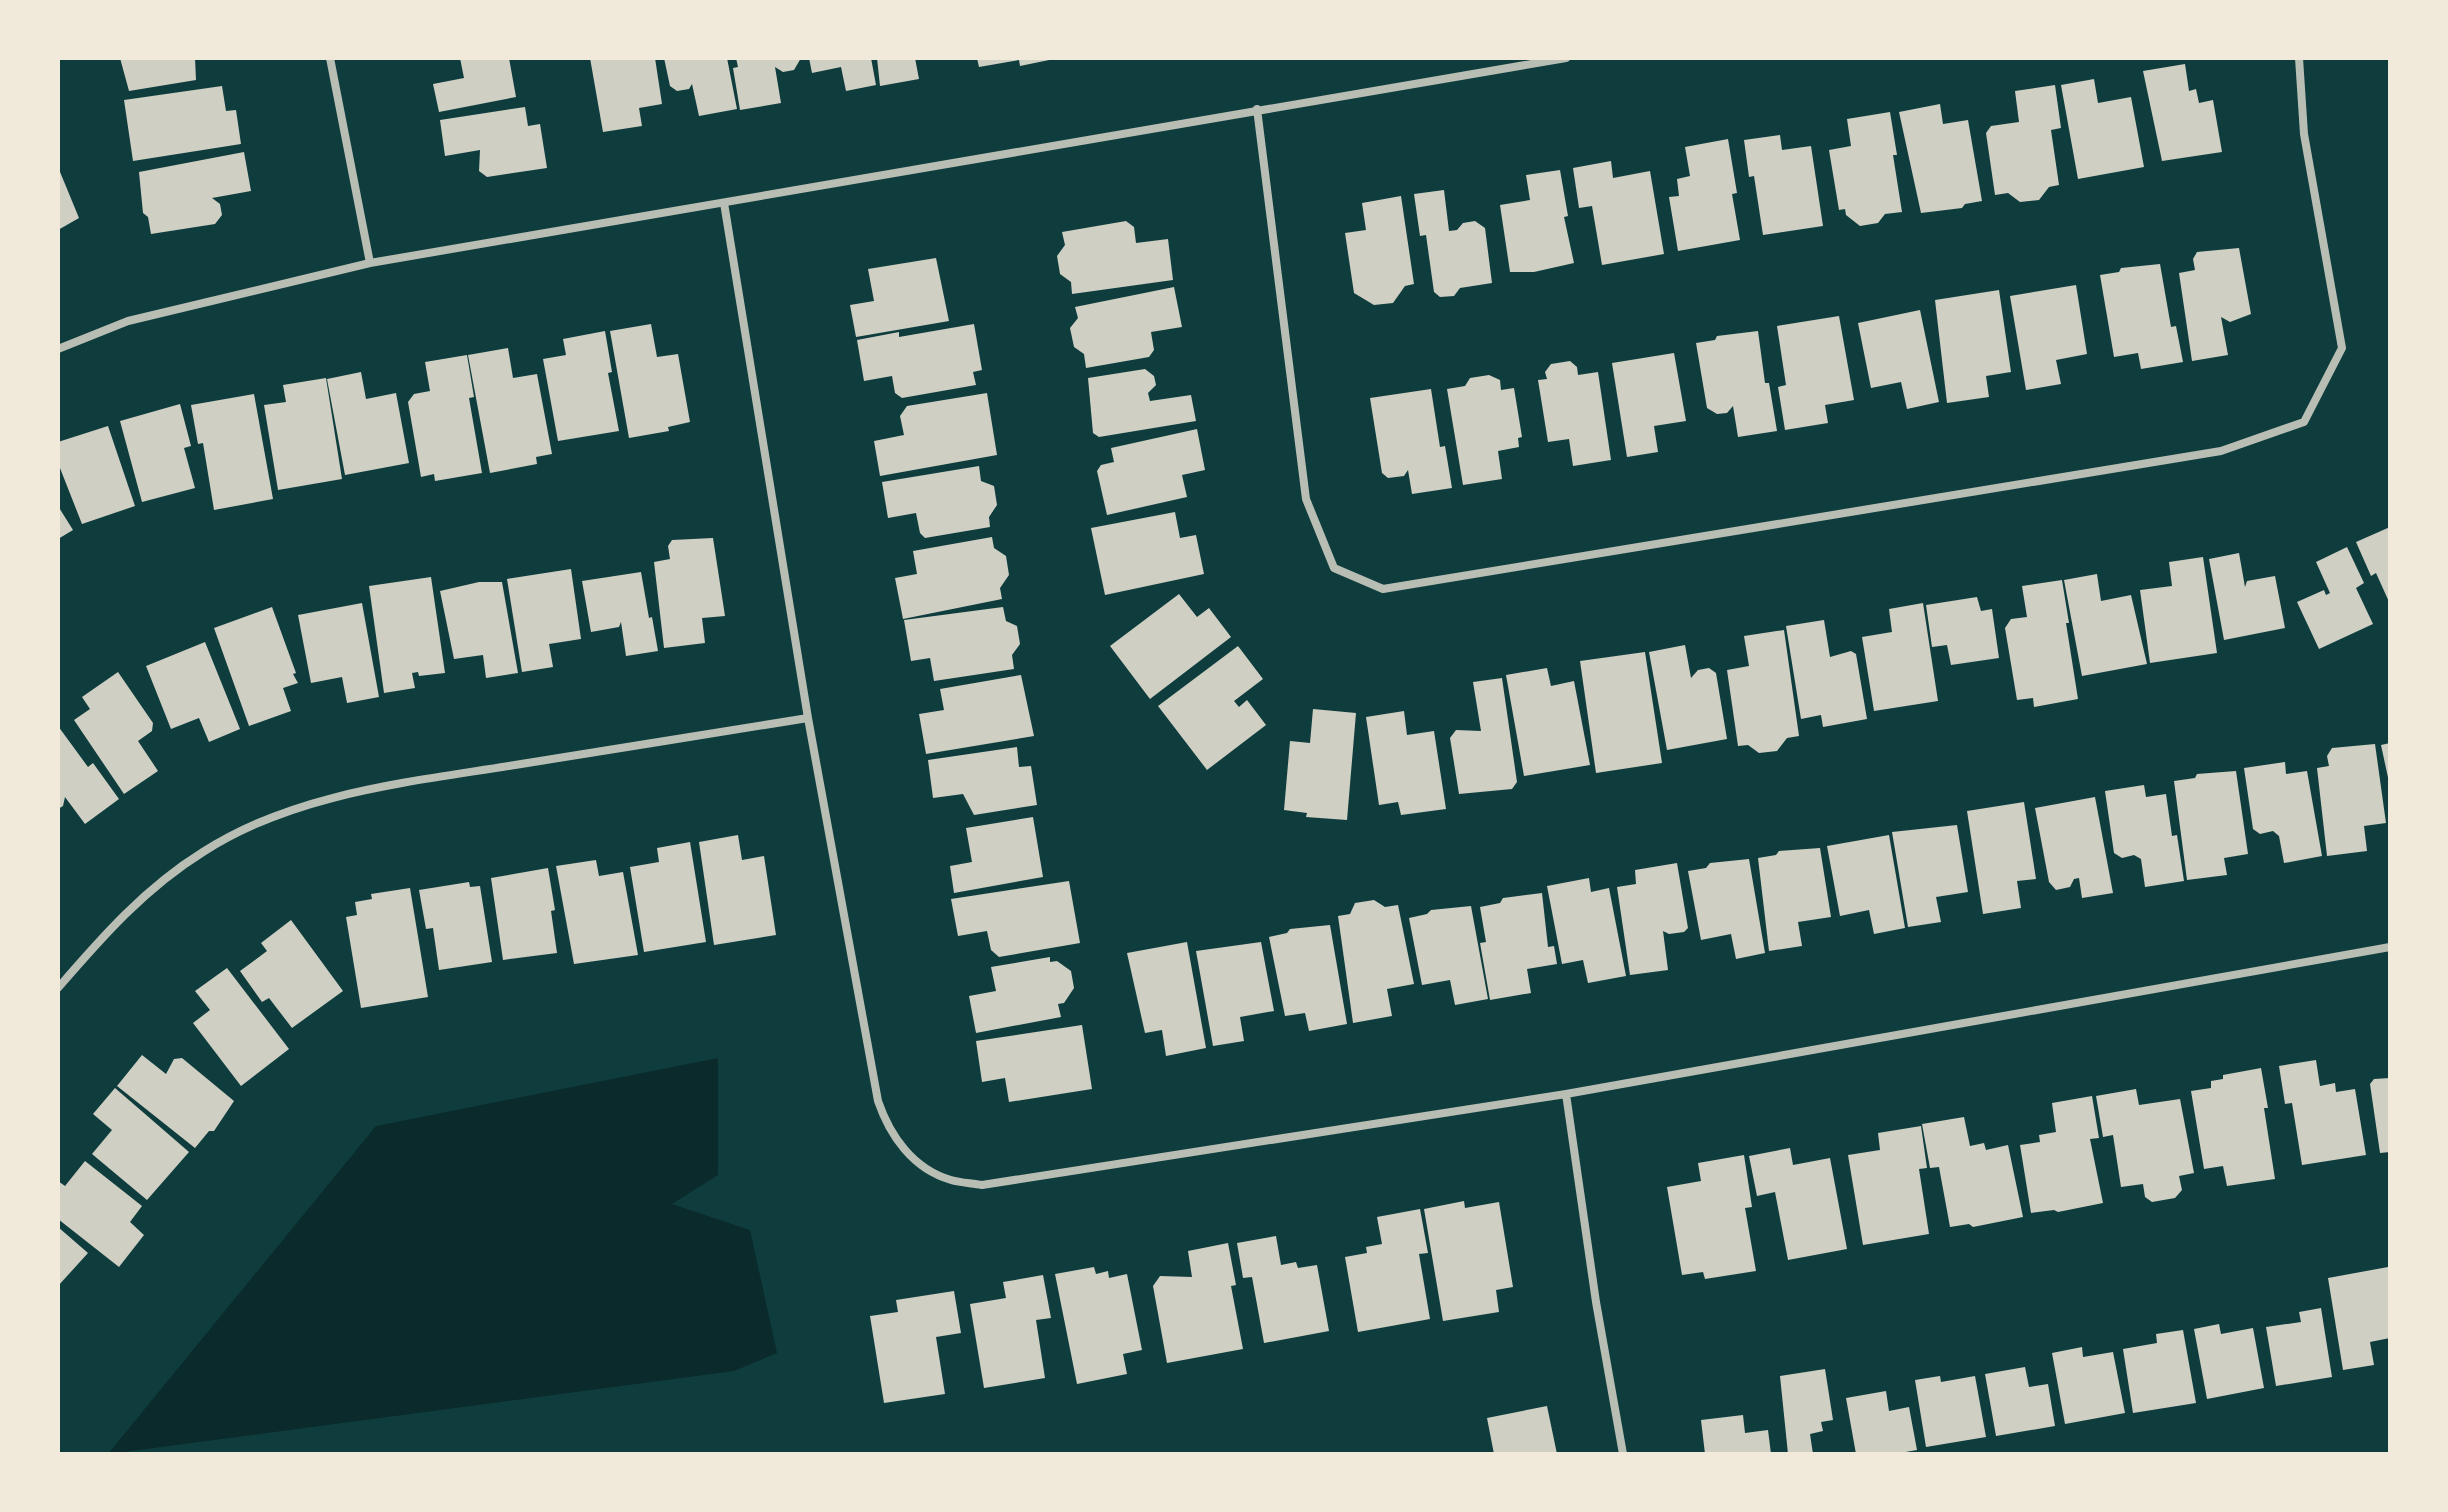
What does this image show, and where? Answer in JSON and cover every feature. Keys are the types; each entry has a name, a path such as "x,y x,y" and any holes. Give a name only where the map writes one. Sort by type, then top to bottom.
{"street":[{"path":"330,58 370,263"},
{"path":"58,349 128,321 370,263 1566,58"},
{"path":"1257,109 1306,499 1334,568 1383,589 2221,451 2304,422 2342,348 2304,134 2299,58"},
{"path":"724,203 808,718 878,1101 898,1144 921,1165 950,1180 982,1185 1566,1094 2390,947"},
{"path":"58,988 115,922 159,882 205,850 267,820 326,800 406,783 808,718"},
{"path":"1566,1094 1596,1302 1623,1454"}],"water":[{"path":"718,1058 718,1175 672,1204 750,1230 777,1353 734,1371 108,1454 376,1126"}],"building":[{"path":"120,58 195,58 196,80 129,91"},
{"path":"460,58 509,58 516,97 439,112 433,84 464,78"},
{"path":"590,58 655,58 662,104 639,108 642,126 603,132"},
{"path":"664,58 727,58 737,109 699,116 692,84 689,89 677,91 670,86"},
{"path":"736,58 801,58 794,70 783,72 775,67 781,103 740,110 733,68 738,67"},
{"path":"809,58 871,58 876,85 846,91 841,67 812,73"},
{"path":"877,58 915,58 919,79 880,86"},
{"path":"977,58 1054,59 1020,66 1019,60 979,67"},
{"path":"2185,64 2189,91 2196,89 2199,103 2213,100 2222,152 2162,161 2143,71"},
{"path":"2094,79 2098,103 2131,97 2144,167 2078,179 2061,85"},
{"path":"2055,85 2061,128 2051,130 2059,185 2049,187 2039,200 2020,202 2008,193 1995,195 1986,133 1991,126 2019,122 2015,91"},
{"path":"222,86 226,111 236,110 241,144 133,161 124,100"},
{"path":"1940,104 1943,124 1968,120 1982,201 1965,204 1962,208 1921,213 1899,112"},
{"path":"525,107 528,126 540,124 547,168 487,177 479,171 480,150 445,156 440,120"},
{"path":"1890,112 1902,212 1885,214 1878,223 1860,226 1846,215 1845,209 1839,210 1829,150 1851,146 1847,119"},
{"path":"1780,135 1782,150 1811,146 1823,226 1763,235 1754,176 1749,177 1744,140"},
{"path":"1728,139 1737,193 1732,194 1740,240 1678,251 1669,197 1679,196 1677,179 1690,176 1685,147"},
{"path":"244,152 251,191 212,198 220,204 222,215 215,224 151,234 148,217 143,213 139,172"},
{"path":"1611,161 1613,178 1650,171 1664,254 1602,265 1592,206 1579,208 1573,168"},
{"path":"58,167 79,218 58,230"},
{"path":"1560,170 1568,216 1564,217 1574,263 1534,272 1510,272 1500,205 1530,200 1526,175"},
{"path":"1444,190 1449,231 1457,230 1463,223 1475,221 1485,228 1492,283 1460,288 1454,296 1440,297 1434,292 1426,235 1420,236 1414,194"},
{"path":"1401,196 1414,284 1405,286 1393,303 1374,305 1354,293 1345,233 1366,230 1362,203"},
{"path":"1126,221 1134,227 1136,243 1168,239 1173,280 1072,294 1071,282 1060,274 1057,256 1065,245 1062,232"},
{"path":"2239,248 2251,314 2230,322 2221,317 2228,355 2192,361 2179,273 2195,270 2193,259 2197,252"},
{"path":"936,258 949,321 856,337 850,305 874,301 868,269"},
{"path":"2160,264 2171,327 2176,326 2183,362 2141,369 2138,353 2114,357 2100,275 2119,272 2121,268"},
{"path":"2076,285 2087,354 2056,360 2061,384 2026,390 2010,296"},
{"path":"1174,287 1182,327 1151,332 1154,350 1149,357 1086,368 1084,354 1074,347 1070,328 1078,318 1075,307"},
{"path":"1999,290 2011,372 1986,376 1989,397 1947,403 1935,300"},
{"path":"1920,310 1939,402 1907,409 1901,382 1871,388 1858,323"},
{"path":"1839,316 1854,400 1825,405 1828,423 1785,430 1778,387 1786,385 1777,326"},
{"path":"651,324 657,357 678,354 690,422 668,427 669,431 629,438 610,331"},
{"path":"974,324 982,370 973,372 976,385 902,398 895,393 892,376 864,381 857,340 899,332 899,337"},
{"path":"605,331 612,372 608,373 619,431 558,441 543,359 566,355 563,339"},
{"path":"1758,331 1765,383 1769,383 1777,431 1738,437 1733,406 1727,413 1717,414 1707,408 1696,343 1715,340 1717,336"},
{"path":"508,348 513,378 537,374 552,454 536,457 537,464 490,473 468,355"},
{"path":"1674,353 1686,421 1654,426 1658,452 1627,457 1612,363"},
{"path":"467,355 474,397 469,398 482,473 435,481 434,474 421,477 408,402 414,394 430,391 425,362"},
{"path":"1570,361 1577,367 1578,375 1598,372 1611,460 1573,466 1569,439 1548,442 1538,380 1547,379 1545,372 1551,364"},
{"path":"1145,369 1154,376 1156,385 1148,393 1150,401 1191,395 1196,421 1099,437 1093,433 1088,378"},
{"path":"361,372 366,399 396,393 409,463 345,475 327,379"},
{"path":"1489,375 1500,380 1501,390 1514,388 1522,437 1518,438 1519,447 1498,451 1502,479 1463,485 1447,389 1465,386 1470,378"},
{"path":"326,378 342,479 278,490 264,405 286,402 283,385"},
{"path":"1431,389 1440,447 1445,446 1452,488 1412,494 1408,470 1404,476 1388,478 1382,473 1370,398"},
{"path":"987,393 997,455 880,476 874,441 904,435 900,416 907,406"},
{"path":"254,394 273,499 214,510 203,443 198,444 191,405"},
{"path":"180,404 191,446 184,448 195,488 142,502 120,421"},
{"path":"108,426 135,506 82,524 58,463 58,442"},
{"path":"1197,429 1205,470 1182,475 1187,497 1107,515 1097,471 1101,465 1114,462 1111,448"},
{"path":"979,466 981,481 994,486 997,505 989,517 990,527 925,538 920,533 916,513 888,518 882,482"},
{"path":"58,506 73,530 58,539"},
{"path":"1175,512 1180,538 1196,535 1204,574 1105,595 1091,528"},
{"path":"2390,527 2390,604 2376,573 2371,576 2356,542"},
{"path":"992,537 994,548 1006,556 1009,575 1000,588 1002,599 903,619 895,578 917,574 913,551"},
{"path":"713,538 725,616 702,618 705,643 664,648 654,562 670,559 668,546 672,540"},
{"path":"2347,547 2364,583 2356,588 2373,624 2319,649 2297,602 2324,590 2326,595 2330,593 2316,562"},
{"path":"2239,553 2245,587 2247,581 2275,576 2285,628 2224,640 2209,559"},
{"path":"2203,557 2217,653 2150,663 2140,590 2172,586 2169,562"},
{"path":"571,569 581,639 549,644 553,667 522,672 507,579"},
{"path":"641,572 658,651 626,656 621,622 619,627 591,632 582,581"},
{"path":"2097,574 2101,601 2131,595 2147,664 2082,676 2064,580"},
{"path":"431,577 445,673 419,676 418,672 412,673 415,688 384,693 369,586"},
{"path":"2062,580 2078,699 2034,707 2033,698 2017,700 2005,628 2011,619 2027,617 2022,586"},
{"path":"479,582 502,582 518,673 486,678 483,655 454,659 440,591"},
{"path":"1179,594 1197,617 1209,608 1231,637 1150,699 1110,646"},
{"path":"1977,597 1981,611 1992,609 1999,658 1951,665 1947,645 1932,647 1926,605"},
{"path":"362,603 379,697 347,703 342,677 311,683 298,615"},
{"path":"1923,603 1938,701 1874,711 1862,637 1892,632 1889,609"},
{"path":"272,607 298,683 283,688 291,711 249,726 214,628"},
{"path":"1003,607 1006,621 1017,626 1020,644 1012,655 1014,669 934,681 930,658 911,661 904,620"},
{"path":"1824,620 1830,657 1851,651 1856,654 1867,719 1823,727 1821,715 1801,719 1786,626"},
{"path":"1784,630 1799,736 1787,738 1777,751 1759,753 1748,745 1738,746 1727,670 1749,666 1744,636"},
{"path":"205,642 240,729 209,742 199,718 171,729 146,666"},
{"path":"1685,645 1691,678 1698,670 1709,668 1716,673 1727,739 1667,750 1649,652"},
{"path":"1238,646 1263,679 1234,701 1239,707 1247,700 1266,725 1207,770 1158,706"},
{"path":"1645,652 1662,763 1596,773 1580,661"},
{"path":"1547,668 1551,686 1574,681 1590,765 1524,776 1506,675"},
{"path":"118,672 153,723 152,731 138,741 158,771 124,794 74,720 90,709 82,697"},
{"path":"1021,675 1034,736 926,754 919,714 944,710 940,689"},
{"path":"1502,678 1517,782 1512,789 1459,794 1450,738 1456,730 1481,731 1473,682"},
{"path":"1313,709 1356,713 1347,820 1306,817 1307,813 1284,810 1290,741 1310,743"},
{"path":"1404,711 1407,735 1434,731 1446,809 1401,815 1398,802 1379,805 1366,717"},
{"path":"58,726 88,767 93,763 119,799 85,824 65,797 63,806 58,809"},
{"path":"2390,743 2390,782 2389,782 2381,745"},
{"path":"2375,744 2386,823 2364,826 2367,851 2327,856 2317,768 2329,766 2327,756 2332,748"},
{"path":"1017,747 1019,767 1031,766 1037,805 974,815 963,794 933,798 928,760"},
{"path":"2285,762 2286,774 2307,771 2322,856 2284,863 2279,836 2273,831 2260,834 2253,829 2244,768"},
{"path":"2236,771 2248,854 2224,858 2227,875 2187,880 2174,781 2195,778 2197,774"},
{"path":"2144,785 2146,797 2166,794 2172,836 2177,835 2184,881 2145,887 2141,859 2134,855 2122,858 2114,853 2105,791"},
{"path":"2095,797 2113,893 2082,898 2079,878 2074,879 2070,887 2056,890 2049,882 2035,808"},
{"path":"2024,802 2036,879 2017,881 2021,908 1983,914 1967,811"},
{"path":"1033,817 1043,877 954,893 950,866 972,862 966,828"},
{"path":"1957,825 1968,892 1936,897 1941,922 1908,927 1892,832"},
{"path":"738,835 742,860 764,856 776,935 714,945 699,842"},
{"path":"1889,835 1905,928 1874,934 1869,910 1840,916 1827,846"},
{"path":"690,842 706,942 644,952 630,867 659,862 657,848"},
{"path":"1820,848 1831,917 1798,922 1802,946 1769,951 1758,858 1776,855 1779,851"},
{"path":"1749,859 1765,953 1736,959 1731,934 1701,940 1688,871 1706,868 1710,863"},
{"path":"596,860 599,876 623,872 638,955 574,964 556,866"},
{"path":"1677,863 1688,928 1684,932 1669,934 1663,931 1668,970 1630,975 1617,887 1636,884 1635,870"},
{"path":"548,868 555,910 551,911 557,953 503,960 491,878"},
{"path":"1589,878 1591,892 1609,888 1626,976 1588,983 1583,960 1562,964 1547,886"},
{"path":"1069,881 1080,943 999,957 991,950 987,931 958,936 951,899"},
{"path":"469,882 470,887 480,886 492,962 439,970 433,928 426,929 419,890"},
{"path":"410,888 428,997 361,1008 346,917 357,915 355,902 372,899 371,894"},
{"path":"1542,893 1548,947 1554,946 1557,964 1527,969 1531,993 1490,1000 1480,943 1486,942 1480,907 1500,903 1503,898"},
{"path":"1374,900 1385,907 1398,905 1414,984 1387,989 1392,1016 1353,1023 1338,916 1350,914 1355,903"},
{"path":"1471,906 1488,999 1455,1005 1450,980 1422,985 1409,918 1431,910"},
{"path":"291,920 343,991 292,1028 269,998 262,1002 240,971 267,951 261,943"},
{"path":"1330,925 1347,1024 1309,1031 1305,1013 1285,1016 1269,937 1287,933 1290,929"},
{"path":"1187,942 1206,1048 1166,1056 1162,1030 1145,1033 1127,953"},
{"path":"1261,942 1274,1011 1240,1017 1244,1041 1213,1046 1196,951"},
{"path":"1050,957 1050,962 1057,961 1071,971 1074,988 1064,1003 1058,1004 1061,1017 976,1033 969,996 996,991 991,967"},
{"path":"227,968 289,1049 241,1086 193,1023 210,1010 195,991"},
{"path":"1082,1025 1092,1089 1009,1102 1005,1078 982,1082 976,1041"},
{"path":"142,1055 166,1074 174,1059 182,1058 234,1101 214,1131 209,1131 195,1148 117,1086"},
{"path":"2316,1060 2320,1086 2335,1083 2336,1092 2355,1089 2366,1155 2302,1165 2292,1103 2285,1104 2279,1066"},
{"path":"2261,1068 2275,1179 2227,1186 2223,1166 2204,1169 2191,1091 2211,1088 2211,1081 2223,1079 2223,1075"},
{"path":"2390,1078 2390,1152 2380,1153 2370,1084 2374,1079"},
{"path":"115,1088 189,1152 147,1200 92,1154 112,1130 93,1114"},
{"path":"2136,1089 2139,1105 2180,1099 2194,1173 2179,1176 2182,1190 2175,1198 2152,1202 2145,1197 2143,1184 2121,1187 2113,1135 2103,1137 2096,1096"},
{"path":"2092,1096 2099,1138 2090,1139 2103,1203 2058,1212 2031,1213 2020,1145 2040,1142 2039,1135 2056,1132 2052,1103"},
{"path":"1964,1117 1970,1146 1984,1143 1986,1150 2008,1145 2023,1217 1973,1227 1969,1224 1950,1227 1939,1167 1930,1168 1922,1124"},
{"path":"1921,1126 1927,1168 1919,1169 1929,1234 1863,1245 1848,1155 1880,1150 1878,1133"},
{"path":"1790,1148 1793,1165 1830,1158 1847,1249 1788,1260 1775,1192 1757,1196 1749,1156"},
{"path":"1744,1155 1752,1207 1745,1208 1756,1271 1705,1279 1703,1272 1682,1275 1667,1187 1701,1181 1698,1163"},
{"path":"85,1161 142,1206 130,1222 144,1235 119,1267 58,1219 58,1181 65,1186"},
{"path":"1464,1201 1465,1208 1499,1202 1513,1287 1496,1290 1499,1312 1443,1321 1424,1209"},
{"path":"1420,1209 1428,1253 1419,1254 1430,1319 1358,1332 1345,1257 1367,1253 1366,1247 1382,1244 1377,1217"},
{"path":"58,1227 88,1253 58,1286"},
{"path":"1276,1236 1281,1265 1296,1262 1298,1268 1317,1265 1329,1331 1264,1343 1252,1277 1243,1278 1237,1243"},
{"path":"1228,1243 1236,1285 1231,1286 1243,1349 1167,1363 1153,1286 1160,1276 1192,1277 1188,1251"},
{"path":"1094,1267 1096,1274 1108,1271 1109,1278 1127,1274 1142,1350 1123,1354 1127,1374 1077,1384 1055,1274"},
{"path":"2388,1267 2390,1338 2370,1342 2374,1365 2343,1370 2328,1278"},
{"path":"1043,1275 1051,1318 1036,1320 1045,1378 984,1388 970,1304 1006,1298 1003,1282"},
{"path":"954,1291 961,1333 936,1337 945,1394 884,1403 870,1316 898,1312 896,1300"},
{"path":"2321,1308 2332,1377 2276,1386 2266,1327 2301,1322 2299,1312"},
{"path":"2219,1324 2221,1334 2253,1328 2264,1388 2207,1399 2194,1329"},
{"path":"2183,1330 2196,1403 2133,1413 2123,1349 2157,1343 2156,1334"},
{"path":"2082,1347 2083,1357 2113,1352 2125,1413 2065,1424 2052,1353"},
{"path":"2025,1367 2029,1387 2048,1384 2055,1426 1996,1436 1985,1374"},
{"path":"1825,1369 1833,1420 1821,1422 1823,1431 1810,1434 1813,1454 1788,1454 1780,1376"},
{"path":"1940,1376 1941,1382 1975,1376 1986,1437 1926,1447 1915,1380"},
{"path":"1886,1391 1889,1411 1909,1407 1917,1450 1894,1454 1856,1454 1846,1398"},
{"path":"1547,1406 1557,1454 1494,1454 1487,1418"},
{"path":"1743,1415 1745,1433 1768,1430 1771,1454 1705,1454 1701,1420"}]}
